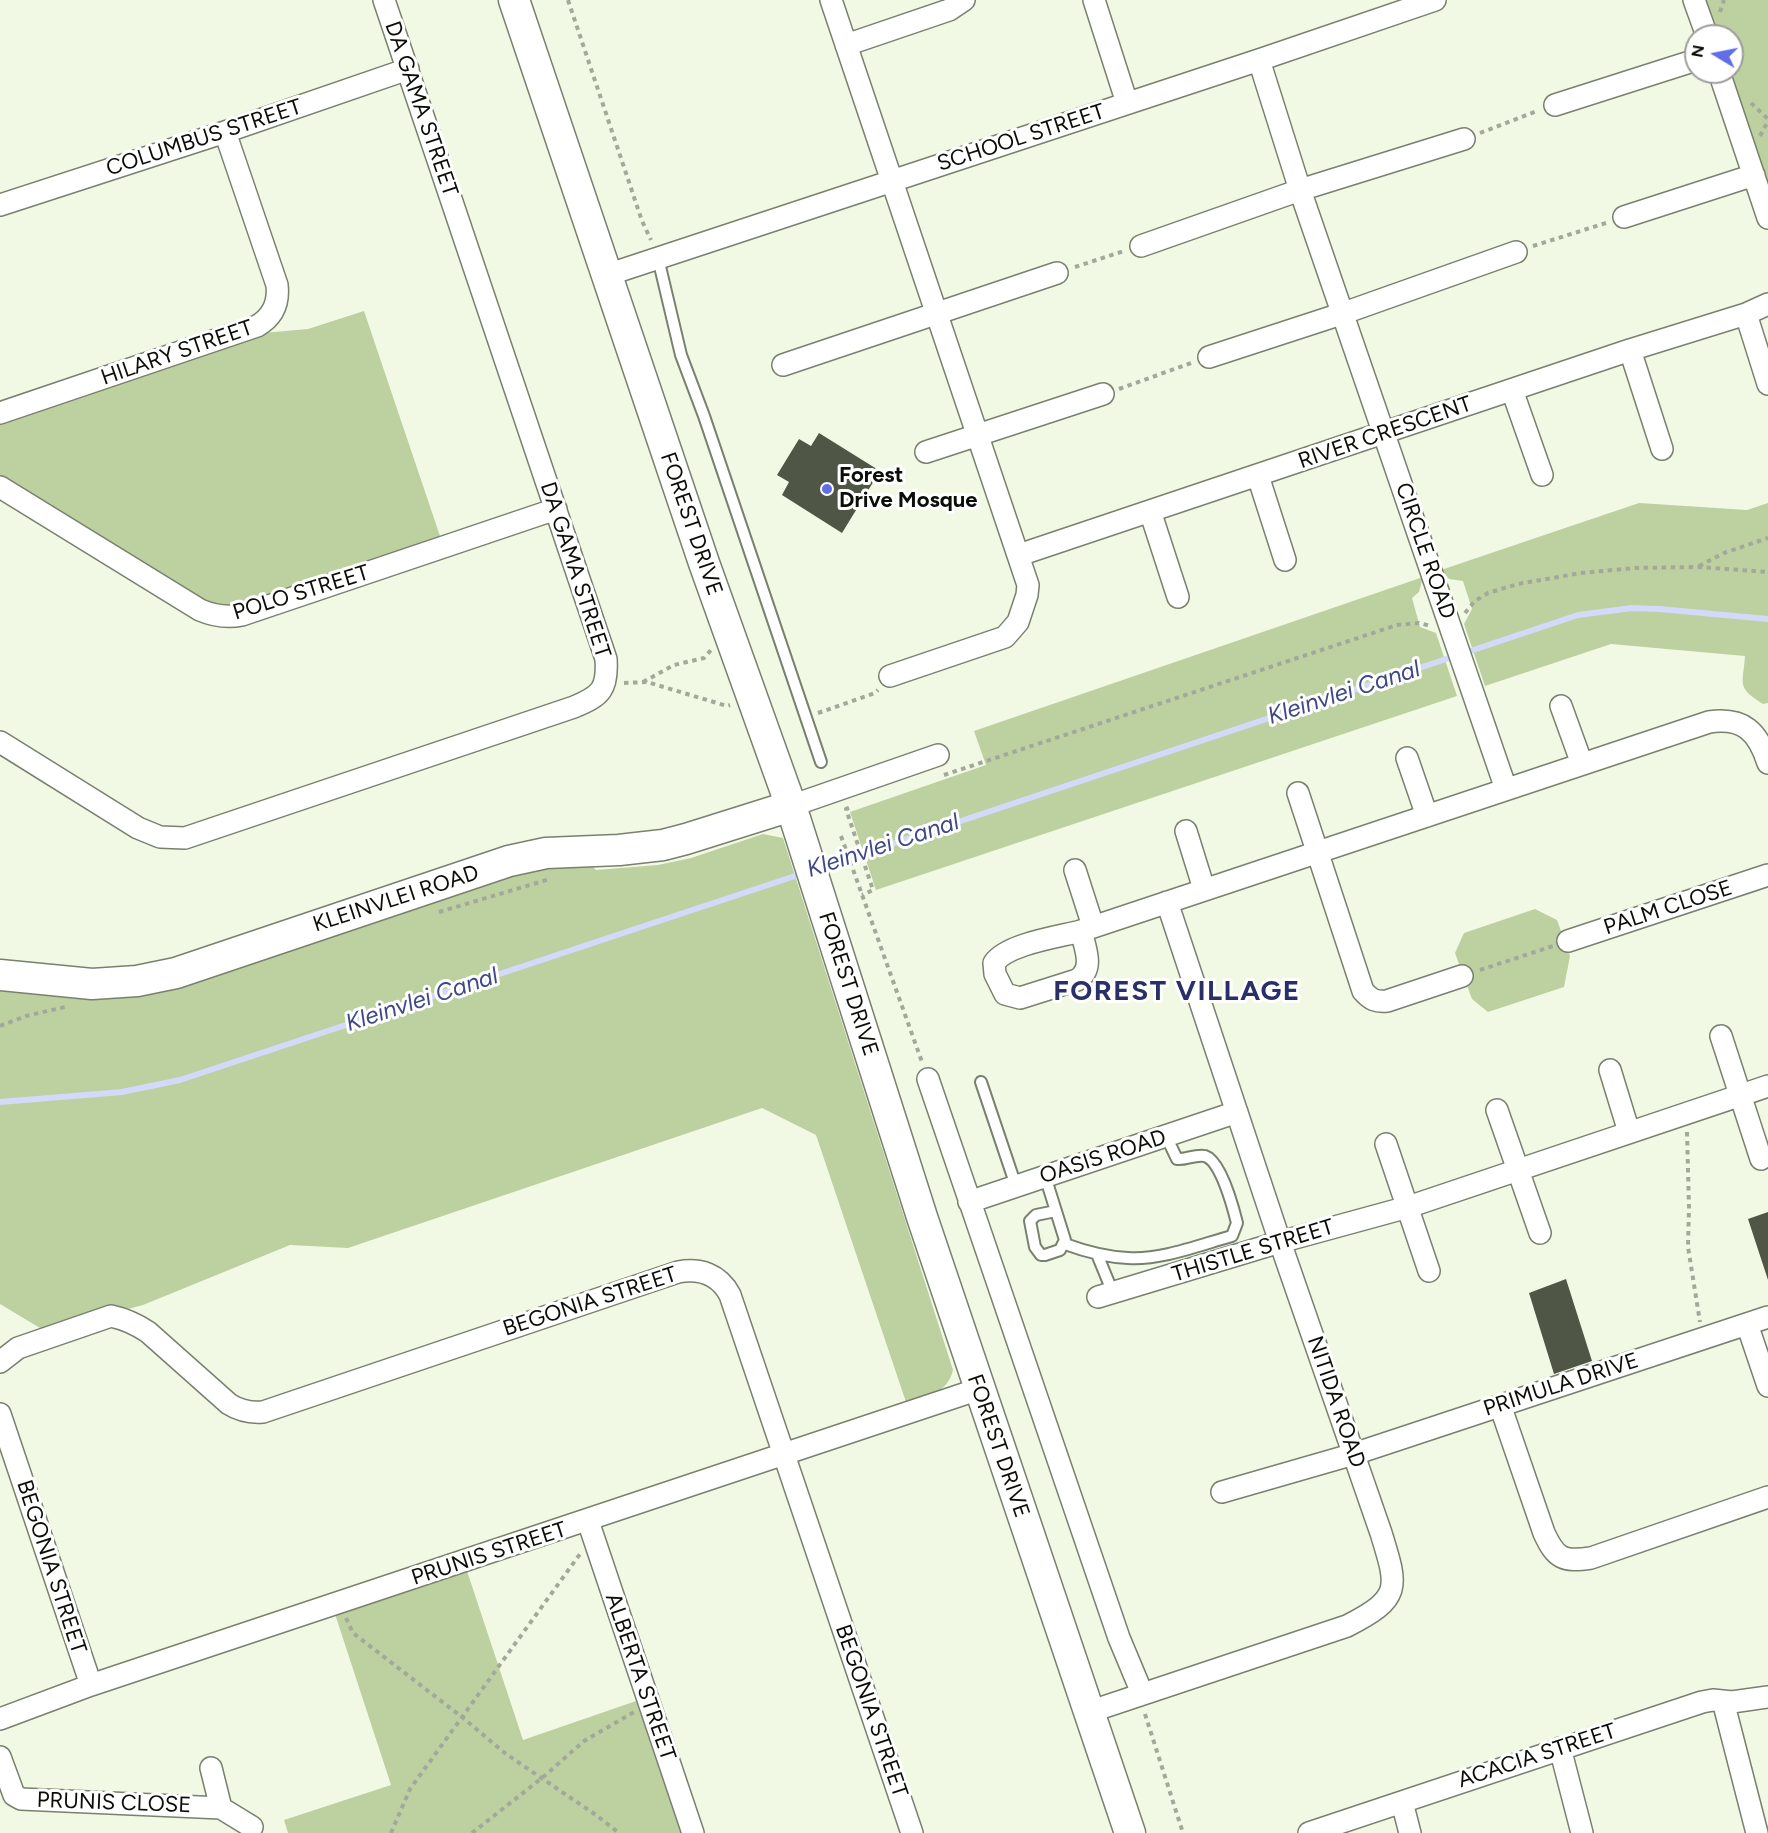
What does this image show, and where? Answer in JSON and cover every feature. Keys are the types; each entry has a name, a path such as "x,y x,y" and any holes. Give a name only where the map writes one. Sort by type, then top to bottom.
{"street":[{"name":"DA GAMA STREET","path":"0,742 138,828 160,837 185,838 574,707 591,700 603,688 607,675 606,659 384,0"},
{"name":"FOREST DRIVE","path":"514,0 704,563 801,835 979,1389 1130,1833"},
{"path":"831,0 1026,577 1027,595 1018,622 1005,637 890,676"},
{"path":"846,45 949,10 964,0"},
{"path":"1094,0 1127,103"},
{"name":"SCHOOL STREET","path":"607,275 1435,0"},
{"path":"1694,0 1703,24"},
{"name":"CIRCLE ROAD","path":"1259,60 1300,190 1506,789"},
{"path":"1555,105 1684,64"},
{"name":"COLUMBUS STREET","path":"0,205 225,132 408,69"},
{"path":"1723,84 1768,218"},
{"name":"HILARY STREET","path":"0,413 256,326 269,316 277,302 277,285 225,132"},
{"path":"1141,246 1300,190 1464,139"},
{"path":"1624,217 1754,175"},
{"path":"1209,357 1344,313 1516,252"},
{"path":"783,365 1057,273"},
{"name":"RIVER CRESCENT","path":"1019,555 1630,350 1746,314 1768,304"},
{"path":"1746,314 1768,384"},
{"path":"1630,350 1662,449"},
{"path":"1512,390 1542,475"},
{"path":"926,452 1103,394"},
{"path":"1258,476 1285,560"},
{"name":"POLO STREET","path":"0,487 200,610 231,617 556,509"},
{"path":"1150,511 1179,597"},
{"path":"1561,706 1582,764"},
{"path":"1075,870 1087,928 1709,722 1720,720 1750,730 1761,743 1768,763"},
{"path":"791,806 938,755"},
{"path":"1407,758 1426,816"},
{"path":"1298,793 1363,992 1370,999 1378,1002 1387,1001 1462,976"},
{"name":"KLEINVLEI ROAD","path":"0,975 92,984 137,981 166,975 509,861 546,853 619,850 663,845 791,806"},
{"path":"1186,831 1204,890"},
{"name":"PALM CLOSE","path":"1568,941 1768,875"},
{"name":"NITIDA ROAD","path":"1089,1712 1142,1699 1347,1626 1373,1613 1388,1599 1392,1582 1389,1560 1167,902"},
{"path":"1721,1036 1761,1159"},
{"path":"1610,1070 1629,1132"},
{"path":"928,1079 1119,1638 1142,1699"},
{"name":"THISTLE STREET","path":"1105,1295 1280,1242 1408,1207 1768,1086"},
{"path":"1497,1110 1540,1233"},
{"name":"OASIS ROAD","path":"969,1202 1237,1112"},
{"path":"1386,1144 1429,1271"},
{"name":"BEGONIA STREET","path":"0,1362 18,1347 111,1316 136,1324 148,1332 229,1404 237,1409 254,1413 263,1412 678,1272 697,1270 716,1278 730,1295 912,1833"},
{"name":"PRIMULA DRIVE","path":"1222,1492 1354,1455 1768,1317"},
{"path":"1747,1324 1768,1386"},
{"name":"PRUNIS STREET","path":"0,1719 91,1685 341,1603 591,1531 785,1455 979,1389"},
{"path":"1500,1405 1544,1533 1552,1550 1560,1557 1575,1560 1591,1558 1768,1497"},
{"name":"BEGONIA STREET","path":"0,1414 91,1685"},
{"name":"ALBERTA STREET","path":"591,1531 693,1833"},
{"name":"ACACIA STREET","path":"1309,1833 1702,1702 1713,1700 1732,1702 1768,1697"},
{"path":"1724,1701 1757,1833"},
{"path":"1560,1748 1582,1833"},
{"name":"PRUNIS CLOSE","path":"0,1757 14,1795 21,1799 221,1808 252,1827"},
{"name":"PRUNIS CLOSE","path":"211,1768 221,1808"},
{"path":"1402,1802 1410,1833"}],"lane":[{"name":"FOREST DRIVE","path":"658,258 681,354 821,762"},
{"path":"981,1082 1016,1186"},
{"path":"1065,1244 1097,1254 1144,1258 1232,1236 1237,1222 1218,1168 1210,1159 1202,1156 1177,1159 1166,1136"},
{"path":"1045,1176 1065,1244"},
{"path":"1056,1211 1036,1215 1030,1221 1035,1247 1038,1253 1045,1256 1060,1250 1065,1244"},
{"path":"1097,1254 1105,1295"}],"path":[{"path":"568,0 642,221 658,258"},
{"path":"1464,139 1555,105"},
{"path":"1516,252 1624,217"},
{"path":"1057,273 1141,246"},
{"path":"1103,394 1209,357"},
{"path":"1698,567 1724,553 1768,538"},
{"path":"937,778 1396,625 1419,623 1437,628 1462,620 1469,607 1481,597 1518,584 1581,573 1635,568 1698,567 1768,572"},
{"path":"642,682 674,665 704,658 714,646"},
{"path":"806,717 875,693 890,676"},
{"path":"603,688 642,682 727,706 734,704"},
{"path":"856,806 846,809 873,890 862,895"},
{"name":"FOREST DRIVE","path":"841,836 928,1079"},
{"path":"1462,976 1568,941"},
{"path":"1686,1113 1688,1247 1704,1338"},
{"path":"391,1833 410,1789 584,1547 591,1531"},
{"path":"341,1603 348,1626 353,1633 506,1754 619,1833"},
{"path":"1142,1699 1183,1833"},
{"path":"472,1833 542,1779 584,1741 629,1713 650,1708"}],"green space":[{"path":"1703,0 1768,0 1768,194 1731,84 1744,84 1744,24 1711,24"},
{"path":"364,311 441,539 236,609 216,609 0,479 0,421 263,333 308,329"},
{"path":"1639,503 1747,510 1768,503 1768,703 1763,704 1745,689 1743,679 1745,656 1611,644 1485,686 1464,624 1472,609 1463,581 1449,579 1441,570"},
{"path":"1423,577 1419,592 1412,598 1420,627 1436,633 1457,696 876,890 850,812 986,765 974,731"},
{"path":"763,834 783,838 953,1370 946,1384 935,1393 907,1405 816,1135 762,1108 348,1248 290,1245 143,1305 45,1331 0,1304 0,986 71,994 520,870 589,863 596,870 658,865 691,858"},
{"path":"1535,909 1557,920 1570,956 1564,987 1488,1012 1472,999 1455,953 1464,933"},
{"path":"467,1571 523,1740 636,1701 681,1833 288,1833 284,1820 391,1785 335,1614"}],"building":[{"name":"Forest Drive Mosque","path":"819,433 880,471 842,533 782,495 789,482 777,475 799,439 811,446"},
{"path":"1768,1212 1768,1280 1748,1219"},
{"path":"1566,1279 1592,1361 1554,1374 1529,1293"}],"waterway":[{"name":"Kleinvlei Canal","path":"820,868 1578,615 1632,608 1768,619"},
{"name":"Kleinvlei Canal","path":"0,1102 122,1092 180,1080 804,873"}],"place":[{"name":"Forest Drive Mosque","path":"827,489"}],"district":[{"name":"FOREST VILLAGE","path":"1177,992"}]}
